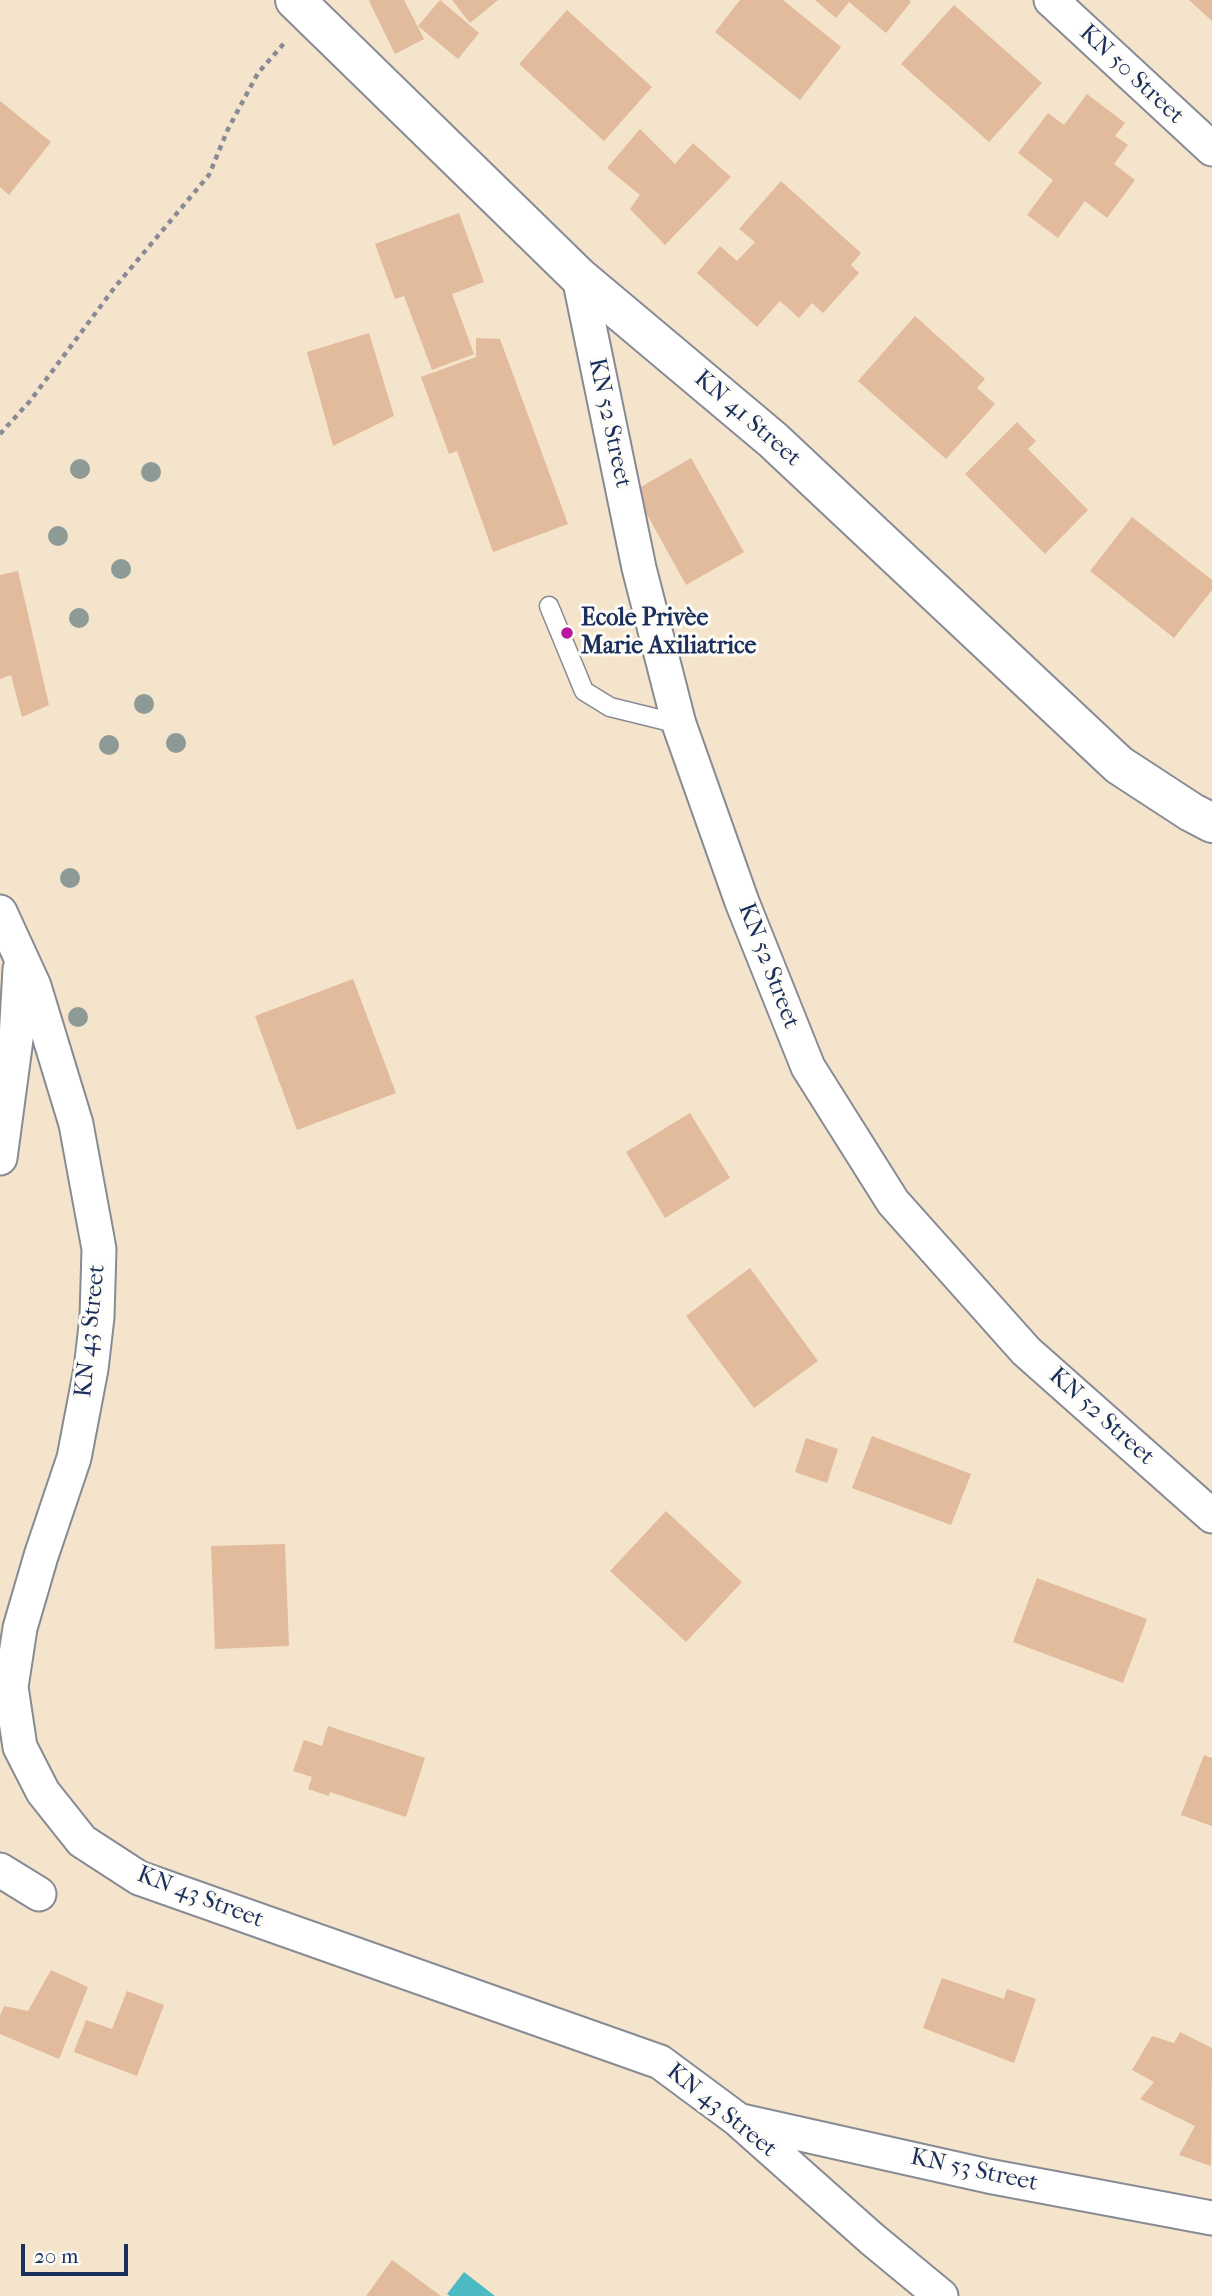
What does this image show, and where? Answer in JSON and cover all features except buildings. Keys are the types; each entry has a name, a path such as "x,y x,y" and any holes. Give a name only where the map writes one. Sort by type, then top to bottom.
{"main road":[{"name":"KN 41 Street","path":"303,7 579,277 773,440 1119,765 1191,812 1212,822"}],"street":[{"name":"KN 50 Street","path":"1051,0 1212,149"},
{"name":"KN 52 Street","path":"579,277 639,568 680,724 742,901 808,1067 893,1202 1026,1351 1212,1516"},
{"name":"KN 43 Street","path":"0,912 25,945 34,985 76,1125 99,1249 97,1317 91,1368 76,1445 20,1628 11,1687 20,1747 43,1792 82,1840 139,1878 660,2062 737,2119 872,2239 941,2296"},
{"path":"0,1158 25,945"},
{"path":"0,1870 39,1894"},
{"name":"KN 53 Street","path":"737,2119 988,2176 1212,2218"}],"lane":[{"path":"549,606 584,691 610,707 680,724"}],"path":[{"path":"0,433 30,401 115,287 209,175 228,129 258,73 303,7"}],"water":[{"path":"464,2272 495,2296 447,2294"}],"place":[{"name":"Ecole Privèe Marie Axiliatrice","path":"567,633"}]}
